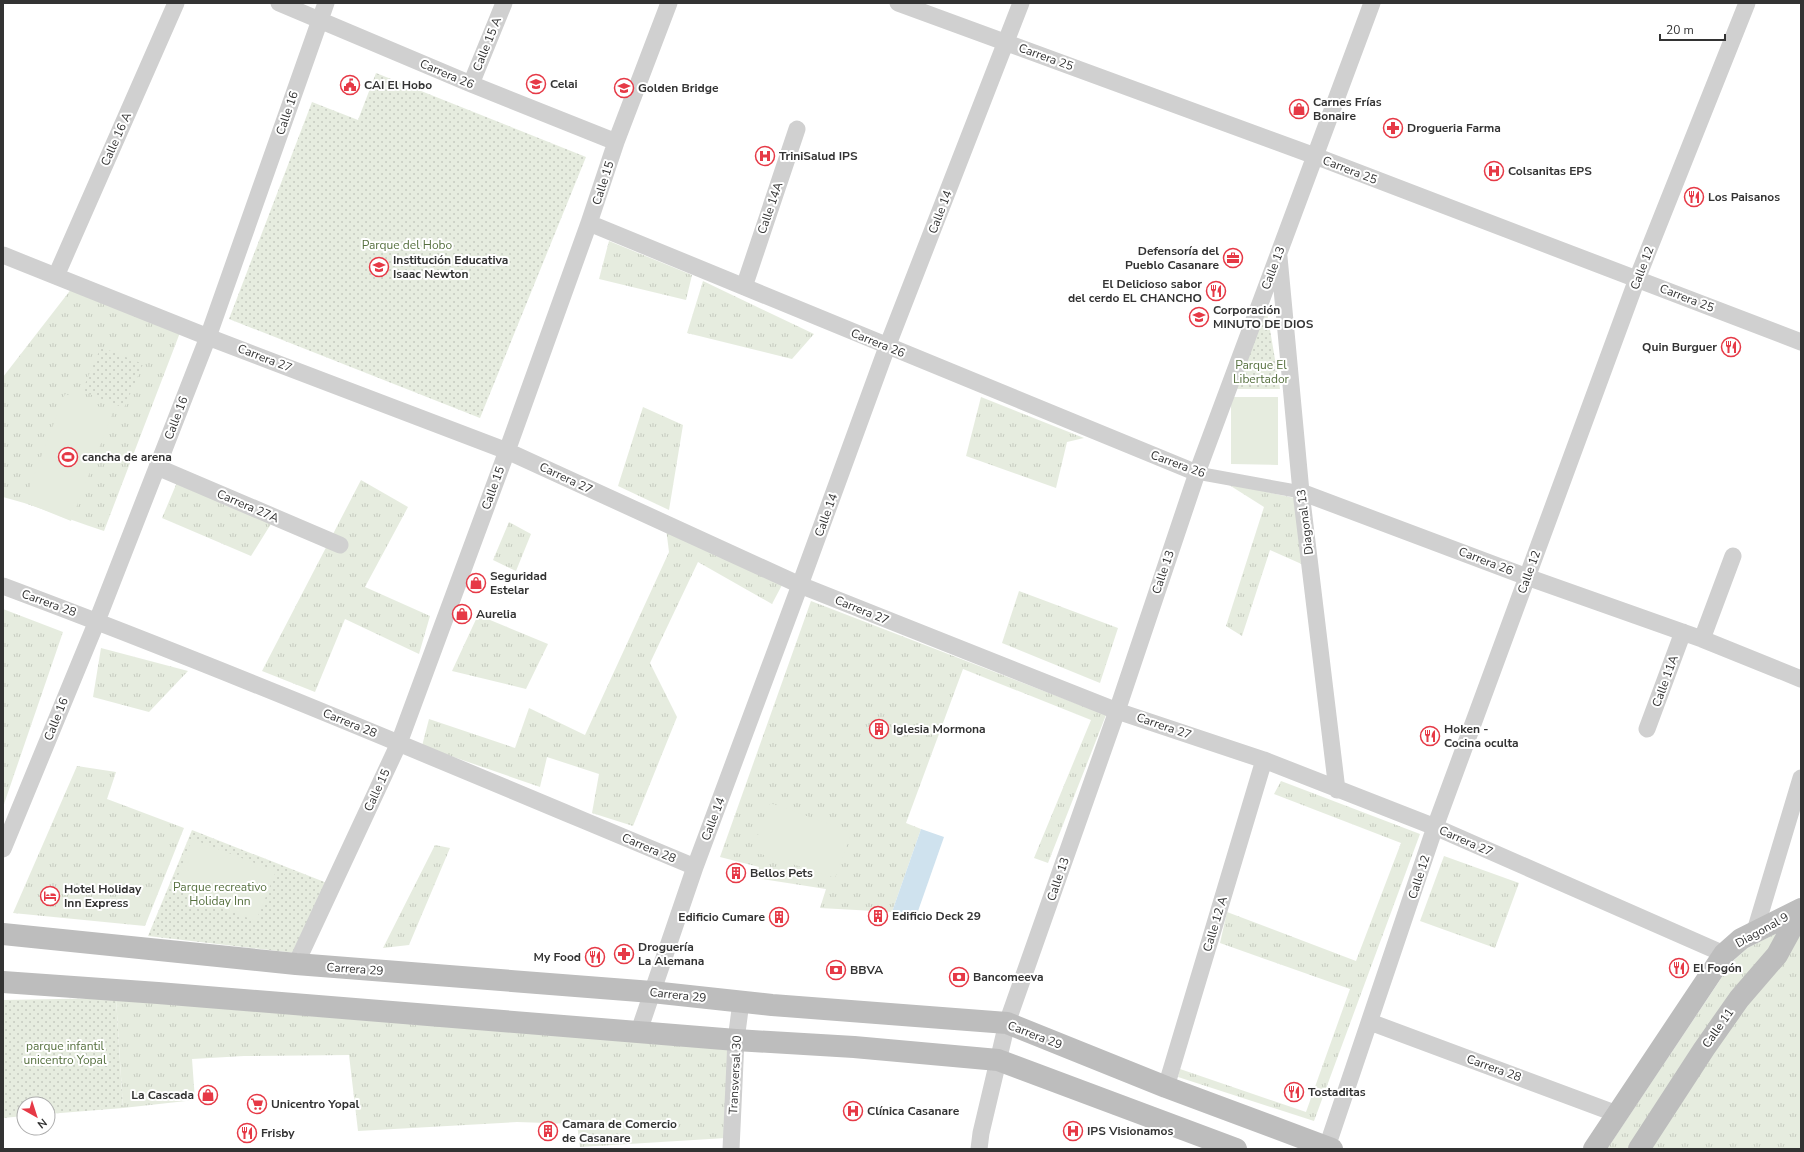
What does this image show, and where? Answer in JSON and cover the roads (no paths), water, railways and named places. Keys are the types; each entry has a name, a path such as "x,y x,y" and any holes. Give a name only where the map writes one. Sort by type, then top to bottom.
{"main road":[{"name":"Diagonal 9","path":"1724,954 1741,939 1755,931 1801,910"},
{"name":"Calle 11","path":"1638,1149 1739,999 1777,955 1801,910"},
{"name":"Carrera 29","path":"3,934 296,964 652,992 741,1002 1007,1023 1166,1087 1330,1148"},
{"path":"1594,1149 1724,954"},
{"path":"3,982 639,1031 736,1040 854,1047 998,1060 1236,1149"}],"street":[{"name":"Calle 16 A","path":"56,276 176,3"},
{"name":"Carrera 26","path":"279,3 471,84 616,142"},
{"name":"Calle 16","path":"3,849 97,621 208,337 326,3"},
{"name":"Calle 15 A","path":"471,84 504,3"},
{"name":"Calle 15","path":"296,964 399,743 507,451 589,223 616,142 669,3"},
{"name":"Carrera 25","path":"898,3 1315,156 1801,342"},
{"name":"Calle 14","path":"639,1031 695,867 887,347 1021,3"},
{"name":"Calle 13","path":"979,1149 981,1132 1007,1023 1117,711 1197,473 1372,3"},
{"name":"Calle 12","path":"1330,1148 1370,1022 1435,828 1637,279 1747,3"},
{"name":"Calle 14A","path":"744,287 797,129"},
{"name":"Carrera 26","path":"589,223 887,347 1197,473 1301,492 1527,577 1702,639 1801,679"},
{"name":"Diagonal 13","path":"1279,253 1301,492 1337,790"},
{"name":"Carrera 27","path":"3,255 208,337 507,451 800,585 1117,711 1264,760 1435,828 1724,954"},
{"name":"Carrera 27A","path":"157,467 340,545"},
{"path":"1702,639 1733,556"},
{"name":"Carrera 28","path":"3,586 97,621 399,743 695,867"},
{"name":"Calle 11A","path":"1647,730 1683,632"},
{"name":"Calle 12 A","path":"1166,1087 1264,760"},
{"path":"1755,931 1801,778"},
{"name":"Transversal 30","path":"732,1149 736,1040 741,1002"},
{"name":"Carrera 28","path":"1370,1022 1617,1114"}],"water":[{"path":"921,829 944,837 917,914 892,912"}],"place":[{"name":"Celai","path":"536,84"},
{"name":"CAI El Hobo","path":"350,85"},
{"name":"Golden Bridge","path":"624,88"},
{"name":"Carnes Frías Bonaire","path":"1299,109"},
{"name":"Drogueria Farma","path":"1393,128"},
{"name":"TriniSalud IPS","path":"765,156"},
{"name":"Colsanitas EPS","path":"1494,171"},
{"name":"Los Paisanos","path":"1694,197"},
{"name":"Defensoría del Pueblo Casanare","path":"1233,258"},
{"name":"Institución Educativa Isaac Newton","path":"379,267"},
{"name":"El Delicioso sabor del cerdo EL CHANCHO","path":"1216,291"},
{"name":"Corporación MINUTO DE DIOS","path":"1199,317"},
{"name":"Quin Burguer","path":"1731,347"},
{"name":"cancha de arena","path":"68,457"},
{"name":"Seguridad Estelar","path":"476,583"},
{"name":"Aurelia","path":"462,614"},
{"name":"Iglesia Mormona","path":"879,729"},
{"name":"Hoken - Cocina oculta","path":"1430,736"},
{"name":"Bellos Pets","path":"736,873"},
{"name":"Hotel Holiday Inn Express","path":"50,896"},
{"name":"Edificio Deck 29","path":"878,916"},
{"name":"Edificio Cumare","path":"779,917"},
{"name":"Droguería La Alemana","path":"624,954"},
{"name":"My Food","path":"595,957"},
{"name":"El Fogón","path":"1679,968"},
{"name":"BBVA","path":"836,970"},
{"name":"Bancomeeva","path":"959,977"},
{"name":"Tostaditas","path":"1294,1092"},
{"name":"La Cascada","path":"208,1095"},
{"name":"Unicentro Yopal","path":"257,1104"},
{"name":"Clínica Casanare","path":"853,1111"},
{"name":"Camara de Comercio de Casanare","path":"548,1131"},
{"name":"IPS Visionamos","path":"1073,1131"},
{"name":"Frisby","path":"247,1133"}],"park label":[{"name":"Parque del Hobo","path":"407,245"},
{"name":"Parque El Libertador","path":"1261,372"},
{"name":"Parque recreativo Holiday Inn","path":"220,894"},
{"name":"parque infantil unicentro Yopal","path":"65,1053"}]}
